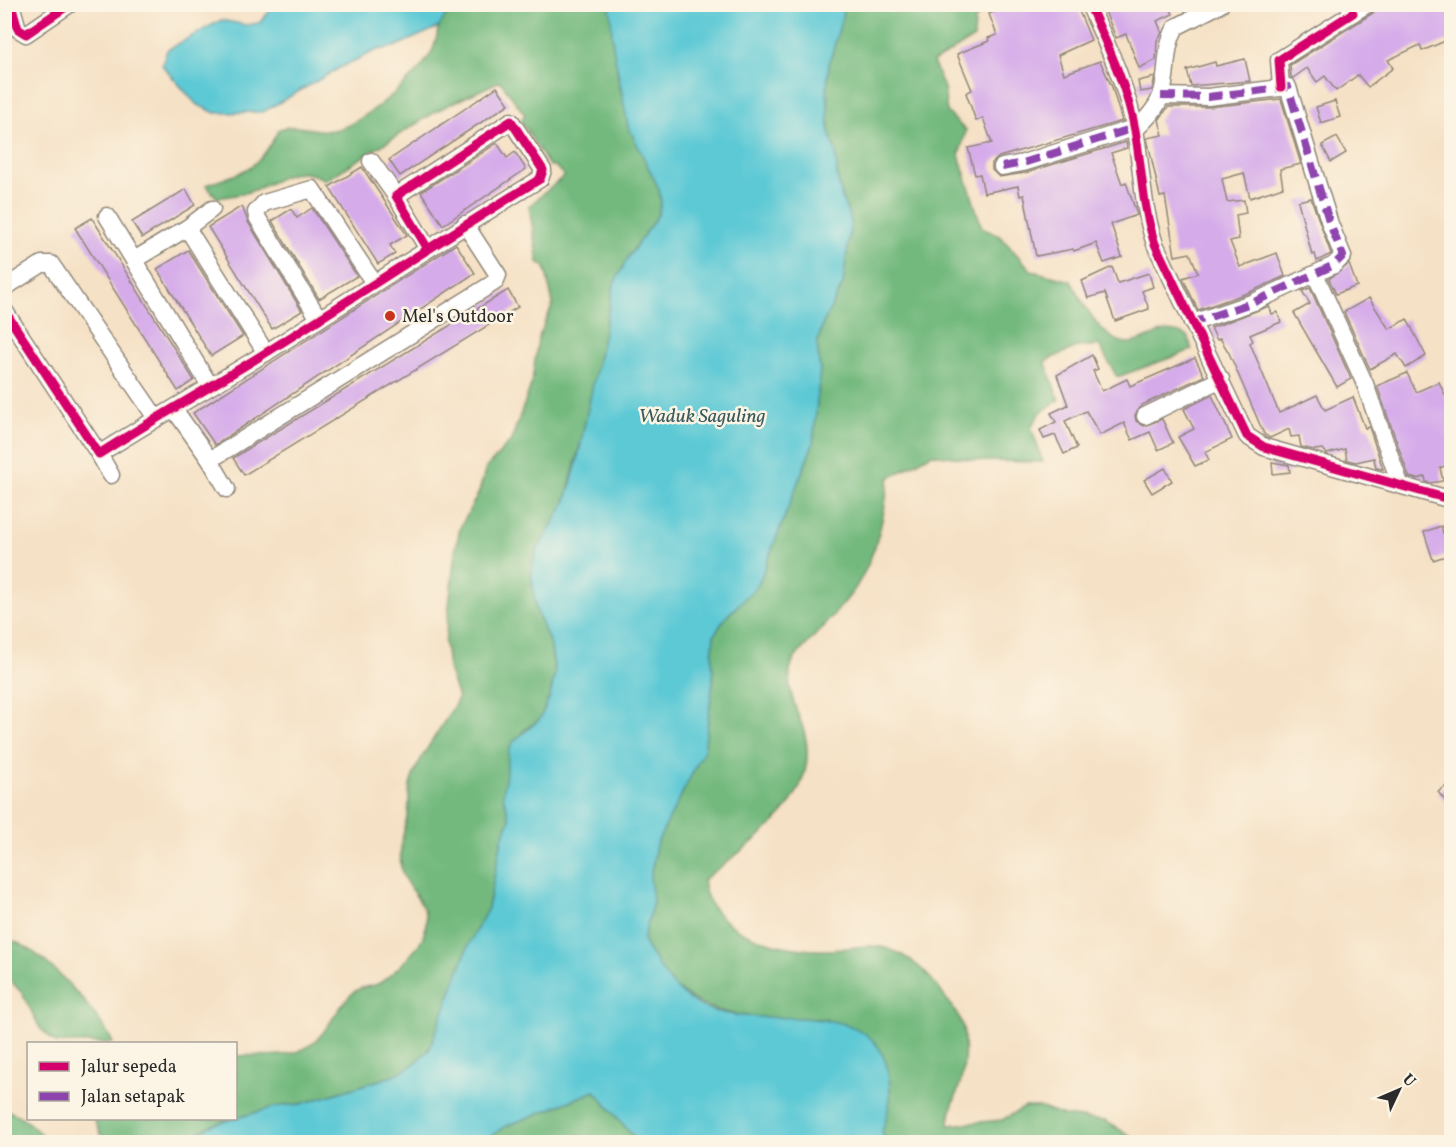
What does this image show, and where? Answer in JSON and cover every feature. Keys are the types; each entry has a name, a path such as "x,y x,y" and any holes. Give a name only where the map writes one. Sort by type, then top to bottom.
{"street":[{"path":"11,4 18,29 26,34 70,4"},
{"path":"1089,4 1115,63 1135,129 1145,216 1155,244 1248,436 1254,442 1342,470 1452,500"},
{"path":"1002,167 1135,129 1155,109 1161,96 1166,55 1176,27 1221,4"},
{"path":"1281,87 1279,60 1351,9 1368,4"},
{"path":"1161,96 1208,97 1281,87 1290,90 1330,224 1343,256 1340,262 1254,302 1192,323"},
{"path":"99,454 266,353 543,175 543,170 511,121 396,196"},
{"path":"371,161 396,196 428,249"},
{"path":"319,319 257,218 256,211 264,203 312,189 374,283"},
{"path":"134,261 187,228 212,209"},
{"path":"107,216 210,386"},
{"path":"210,460 495,282 498,275 465,224"},
{"path":"187,228 266,353"},
{"path":"4,288 42,264 51,264 156,418"},
{"path":"1316,274 1365,384 1400,484"},
{"path":"4,310 111,475"},
{"path":"1145,416 1221,379"},
{"path":"174,409 210,460 227,489"}],"green space":[{"path":"451,5 610,5 619,85 659,190 661,203 658,215 629,256 565,503 535,554 531,573 536,609 551,647 555,673 550,696 540,719 522,732 503,796 510,819 502,840 488,908 469,944 429,1050 413,1065 393,1076 301,1104 279,1106 237,1118 237,1056 283,1055 309,1046 317,1040 340,1007 354,992 381,982 395,971 409,957 423,937 426,916 423,907 408,885 401,867 401,846 409,810 409,789 424,753 458,698 448,668 445,643 455,552 460,528 479,492 486,468 511,441 532,382 538,339 553,304 545,267 538,262 529,206 564,176 555,166 549,166 521,121 525,115 500,81 440,109 326,180 305,173 289,174 250,192 217,198 206,185 242,172 258,161 279,129 295,127 323,131 338,129 349,125 376,108 403,85 425,61 432,51 445,13"},
{"path":"843,5 987,5 975,20 974,38 933,62 944,88 947,112 966,131 959,155 982,228 1000,236 1032,271 1071,281 1096,322 1114,339 1135,342 1171,331 1188,336 1192,350 1117,377 1099,345 1077,347 1045,361 1059,400 1040,413 1031,427 1043,462 982,461 932,454 889,478 878,534 863,574 846,600 792,663 790,688 803,728 807,753 804,777 794,798 779,817 761,835 703,880 708,899 719,914 734,927 752,936 793,948 813,950 865,946 886,948 912,961 926,973 955,1011 963,1027 965,1050 963,1067 949,1125 1002,1120 1025,1107 1039,1107 1064,1116 1105,1121 1141,1142 888,1142 882,1133 890,1097 826,1019 742,1015 702,1004 684,994 668,980 643,941 653,901 650,878 656,844 704,750 713,682 714,635 726,617 758,585 813,444 820,370 817,344 823,323 843,284 851,221 842,198 837,176 836,153 829,131 827,86 829,64 842,18"},
{"path":"5,939 19,943 50,966 82,998 112,1042 55,1042 40,1028 22,993 5,975"},
{"path":"595,1091 638,1142 483,1142 504,1127"},
{"path":"5,1109 23,1118 42,1135 37,1142 5,1142"},
{"path":"94,1120 231,1120 215,1124 178,1142 105,1142"}],"water":[{"path":"276,4 451,5 439,27 394,47 377,50 341,67 263,112 215,113 196,104 162,65 167,50 221,20 246,25 259,23"},
{"name":"Waduk Saguling","path":"610,5 843,5 842,18 829,64 827,86 829,131 836,153 837,176 851,221 843,284 823,323 817,344 820,370 813,444 758,585 726,617 714,635 713,682 704,750 656,845 650,878 653,901 643,941 673,985 699,1005 726,1014 820,1020 848,1025 871,1038 885,1061 890,1097 882,1133 888,1142 638,1142 595,1091 504,1127 483,1142 178,1142 215,1124 237,1120 237,1118 279,1106 301,1104 393,1076 413,1065 429,1050 469,944 488,908 502,839 510,819 503,796 509,750 514,741 540,719 550,696 555,673 551,647 536,609 531,573 535,554 565,503 576,466 614,284 629,256 658,215 661,203 659,189 628,126 613,47"}],"building":[{"path":"1011,4 1076,4 1091,40 1058,55 1064,74 1100,61 1112,87 1122,121 999,157 992,163 992,170 999,177 1025,173 1126,142 1127,148 1111,153 1122,184 1126,182 1137,215 1111,224 1122,257 1104,263 1096,243 1074,251 1073,249 1036,256 1024,195 1020,196 1018,186 984,193 980,174 975,175 968,148 992,143 983,118 976,121 966,93 972,90 957,54 989,41 988,38 997,35 989,14"},
{"path":"1102,4 1168,4 1173,14 1157,21 1162,33 1157,40 1156,60 1139,68 1126,34 1116,38"},
{"path":"1378,4 1402,4 1404,10 1417,4 1452,4 1452,38 1422,51 1420,45 1388,60 1393,68 1368,87 1358,75 1336,91 1325,76 1317,82 1307,68 1293,78 1291,77 1290,65 1373,13"},
{"path":"1245,59 1250,81 1191,86 1187,70 1215,62 1216,66"},
{"path":"1155,77 1152,90 1140,92 1138,81"},
{"path":"497,87 509,104 400,176 389,160"},
{"path":"1281,99 1301,164 1280,169 1283,187 1250,198 1244,173 1222,179 1227,202 1244,200 1246,213 1236,215 1239,239 1230,241 1240,267 1277,253 1285,276 1250,292 1198,310 1183,278 1198,273 1190,253 1175,256 1165,196 1160,197 1147,138 1163,135 1159,120 1168,107 1209,107"},
{"path":"1335,101 1340,117 1321,123 1316,107"},
{"path":"1337,137 1346,153 1331,162 1322,145"},
{"path":"497,143 507,158 515,152 526,169 443,225 421,192"},
{"path":"362,167 407,235 390,245 395,254 378,264 329,187"},
{"path":"186,189 195,205 142,238 132,222"},
{"path":"1311,198 1331,254 1317,261 1315,254 1312,255 1298,201"},
{"path":"242,206 248,222 302,311 272,329 208,227"},
{"path":"312,208 357,276 319,299 272,221 291,209 297,218"},
{"path":"92,218 194,380 178,391 75,228"},
{"path":"456,244 475,273 215,445 193,413"},
{"path":"188,250 243,336 211,356 157,269"},
{"path":"1349,264 1357,286 1336,294 1329,279"},
{"path":"1112,267 1118,283 1149,273 1153,287 1142,291 1149,309 1115,321 1105,293 1088,298 1082,281"},
{"path":"1310,288 1351,379 1337,387 1294,313 1310,304 1302,291"},
{"path":"508,290 518,307 244,475 233,458"},
{"path":"1369,298 1389,329 1407,319 1426,356 1406,368 1397,354 1370,369 1344,312"},
{"path":"1269,306 1272,314 1277,312 1281,322 1250,335 1253,341 1250,343 1279,413 1317,395 1325,410 1353,397 1365,428 1369,427 1383,469 1376,468 1374,458 1356,462 1347,460 1345,449 1327,454 1323,449 1314,450 1301,447 1299,436 1291,437 1289,429 1270,438 1264,434 1229,353 1220,338 1217,340 1211,328"},
{"path":"1092,355 1098,369 1093,371 1102,391 1127,379 1130,386 1195,358 1204,376 1142,405 1135,415 1136,421 1144,426 1162,419 1173,443 1158,450 1150,432 1132,440 1124,423 1100,435 1086,411 1065,421 1077,448 1064,454 1055,435 1044,439 1040,430 1056,422 1051,413 1068,405 1057,375"},
{"path":"1407,373 1416,392 1439,382 1452,410 1452,463 1440,468 1443,481 1430,483 1426,482 1425,477 1417,479 1409,477 1377,386"},
{"path":"1212,395 1232,439 1205,452 1209,460 1195,466 1178,437 1194,429 1184,409"},
{"path":"1272,462 1289,465 1290,472 1273,474"},
{"path":"1165,468 1172,481 1152,493 1144,480"},
{"path":"1441,526 1443,533 1452,530 1452,554 1433,560 1424,532"},
{"path":"1452,782 1452,809 1438,792"}],"marked path":[{"path":"1161,96 1208,97 1288,87 1330,224 1343,256 1334,265 1254,302 1192,323"},
{"path":"1002,167 1023,163 1134,128"}],"cycle path":[{"path":"11,4 18,29 26,34 70,4"},
{"path":"1089,4 1127,98 1137,145 1145,202 1155,244 1247,436 1264,447 1452,500"},
{"path":"1281,87 1279,60 1353,13"},
{"path":"4,310 99,454 267,352 540,179 543,170 511,121 396,196 428,249"}],"place":[{"name":"Mel's Outdoor","path":"390,316"}]}
